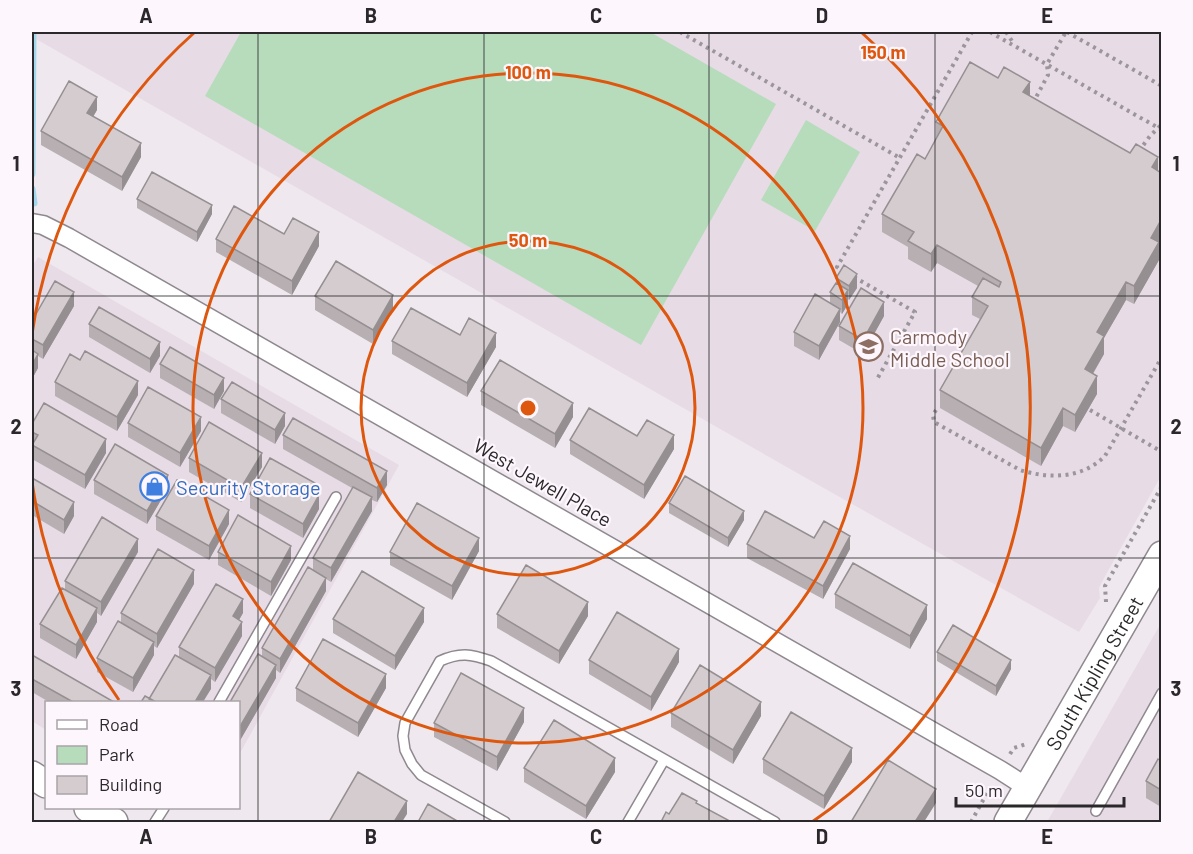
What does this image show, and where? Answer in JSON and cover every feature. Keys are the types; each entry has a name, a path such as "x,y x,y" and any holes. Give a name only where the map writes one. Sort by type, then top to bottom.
{"street":[{"name":"West Jewell Place","path":"32,223 43,225 69,238 1028,788"},
{"name":"South Kipling Street","path":"1008,822 1158,567"},
{"path":"32,775 45,783"},
{"path":"91,809 114,822"}],"lane":[{"path":"220,701 336,497"},
{"path":"505,822 421,775 405,750 403,736 405,723 440,662 451,657 462,654 491,661 775,822"},
{"path":"1096,811 1161,693"},
{"path":"628,822 664,760"},
{"path":"155,822 163,809"}],"path":[{"path":"681,32 900,158"},
{"path":"876,381 915,312 837,267 972,32"},
{"path":"990,32 1160,127 1142,145 1138,153"},
{"path":"1006,32 1016,47"},
{"path":"1028,111 1048,75 1047,64 1067,32 1161,86"},
{"path":"936,410 933,415 934,422 1020,470 1051,476 1068,475 1086,470 1105,456 1161,357"},
{"path":"1090,410 1161,452"},
{"path":"1121,556 1161,486"},
{"path":"971,822 1000,770"}],"shaded area":[{"name":"Carmody Middle School","path":"32,32 1161,32 1161,476 1103,580 1099,588 1100,598 1079,632 36,39 32,36"},
{"path":"38,257 399,465 240,753 240,701 45,701 45,729 32,721 32,267"},
{"path":"1161,623 1161,822 1047,822"}],"green space":[{"path":"241,32 650,32 776,104 641,345 205,96"},
{"path":"806,120 860,152 815,231 761,200"}],"building":[{"name":"Carmody Middle School","path":"970,62 998,78 1004,67 1030,82 1023,92 1130,153 1136,144 1158,157 1152,167 1161,173 1161,220 1151,238 1159,242 1134,286 1126,282 1097,332 1104,336 1085,369 1097,376 1075,415 1063,408 1041,448 940,390 988,306 972,297 983,278 999,287 1001,282 937,245 931,254 908,241 914,232 882,214 917,154 925,159 943,126 936,122"},
{"path":"69,81 97,97 87,113 141,143 122,177 41,131"},
{"path":"152,172 212,205 197,232 137,199"},
{"path":"234,206 284,234 293,218 319,232 292,281 216,239"},
{"path":"336,261 393,295 373,330 315,296"},
{"path":"844,265 857,274 849,286 836,278"},
{"path":"55,281 74,292 43,345 32,339 32,321"},
{"path":"836,283 848,290 842,300 830,292"},
{"path":"861,288 884,302 863,340 839,326"},
{"path":"815,294 840,309 819,346 794,332"},
{"path":"99,307 160,342 150,359 89,324"},
{"path":"411,308 460,335 469,318 496,333 467,383 392,341"},
{"path":"170,347 224,378 214,395 160,364"},
{"path":"32,350 38,354 32,365"},
{"path":"85,351 138,381 117,417 55,382 70,354 80,360"},
{"path":"500,360 573,403 555,434 481,391"},
{"path":"232,382 285,413 275,430 221,399"},
{"path":"148,387 201,417 180,453 128,423"},
{"path":"44,403 106,439 85,475 32,445 38,435 32,432 32,424"},
{"path":"589,408 637,436 647,420 674,435 644,485 570,440"},
{"path":"293,418 387,471 377,488 283,435"},
{"path":"209,422 262,453 241,488 189,458"},
{"path":"115,444 168,475 147,511 94,480"},
{"path":"270,458 315,483 311,491 319,495 303,524 250,494"},
{"path":"685,476 744,511 728,538 669,503"},
{"path":"32,478 74,502 64,520 32,501"},
{"path":"177,480 229,510 209,546 156,516"},
{"path":"353,487 372,497 331,568 313,558"},
{"path":"417,503 479,538 452,586 390,552"},
{"path":"765,511 814,538 824,521 850,536 823,586 747,544"},
{"path":"238,515 291,546 271,582 218,552"},
{"path":"102,517 138,539 101,602 65,581"},
{"path":"158,549 194,570 157,634 121,613"},
{"path":"853,563 927,605 910,636 835,594"},
{"path":"526,565 588,602 559,651 497,614"},
{"path":"308,567 326,578 280,659 262,648"},
{"path":"362,571 424,608 395,656 333,619"},
{"path":"216,584 243,599 233,616 242,622 215,668 179,647"},
{"path":"62,588 97,608 76,645 40,624"},
{"path":"617,612 679,649 651,697 589,660"},
{"path":"118,621 154,642 133,678 97,658"},
{"path":"953,625 1011,660 996,686 937,652"},
{"path":"323,639 386,674 358,723 296,688"},
{"path":"258,654 276,665 240,727 240,701 231,701"},
{"path":"32,655 112,701 71,701 32,679"},
{"path":"175,655 211,675 196,701 149,699"},
{"path":"700,665 761,702 733,750 671,713"},
{"path":"461,673 524,708 497,757 434,723"},
{"path":"145,696 154,701 142,701"},
{"path":"791,712 852,748 824,796 763,759"},
{"path":"554,720 615,758 586,806 524,768"},
{"path":"1158,759 1161,761 1161,790 1146,781"},
{"path":"888,760 936,789 915,822 851,822"},
{"path":"358,772 407,801 394,822 329,822"},
{"path":"682,793 728,820 727,822 663,822 666,812 669,814"},
{"path":"428,804 459,822 418,822"}],"waterway":[{"path":"32,174 33,32"},
{"path":"32,189 34,203"}],"place":[{"name":"Carmody Middle School","path":"869,347"},
{"name":"Security Storage","path":"155,487"}]}
